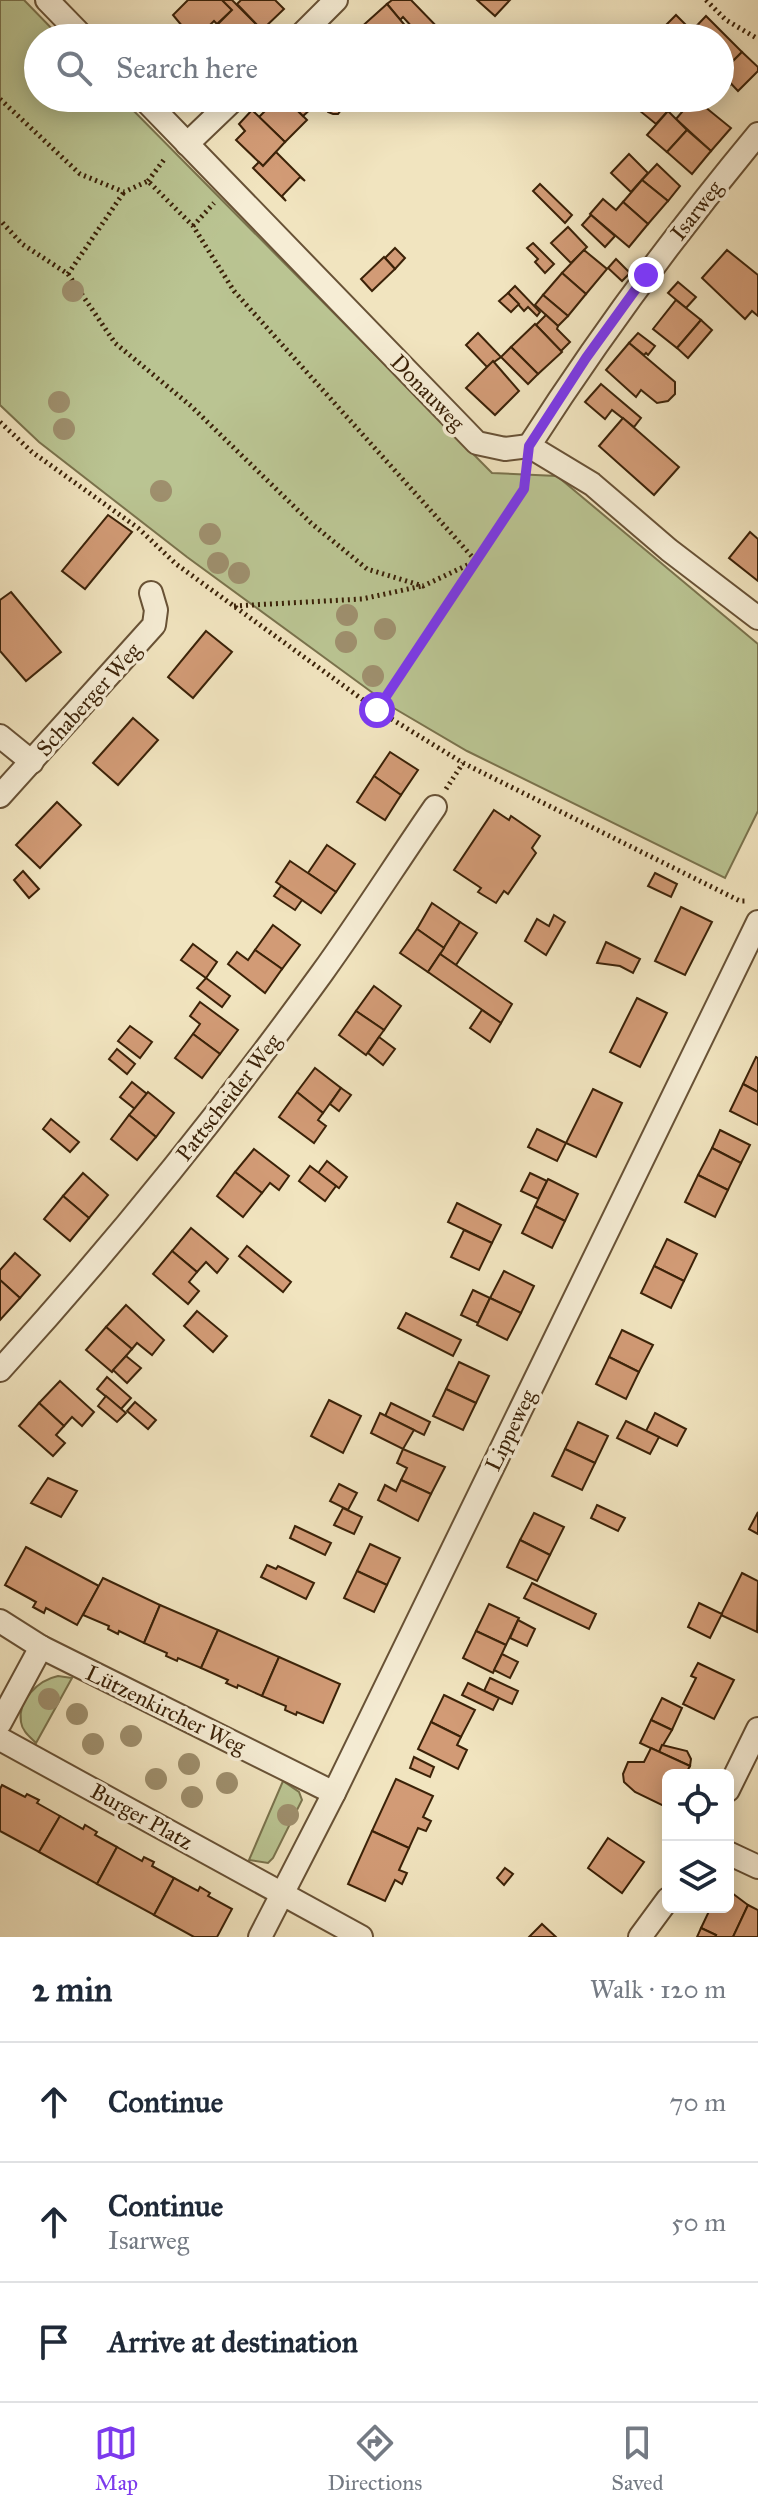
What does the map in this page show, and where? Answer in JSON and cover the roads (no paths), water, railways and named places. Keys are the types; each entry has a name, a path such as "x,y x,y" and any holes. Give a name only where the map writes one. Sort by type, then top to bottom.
{"street":[{"path":"47,0 70,24"},
{"path":"312,24 336,0"},
{"name":"Donauweg","path":"156,112 477,443 505,449 529,446"},
{"path":"187,144 220,112"},
{"name":"Isarweg","path":"529,446 586,358 646,275 758,134"},
{"path":"529,446 592,484 669,550 758,618"},
{"name":"Schaberger Weg","path":"0,796 154,625 156,610 151,593"},
{"path":"0,736 32,762"},
{"name":"Pattscheider Weg","path":"0,1370 80,1283 214,1118 323,972 435,807"},
{"name":"Lippeweg","path":"260,1937 334,1793 758,922"},
{"name":"Lützenkircher Weg","path":"0,1621 41,1647 334,1793"},
{"path":"0,1723 41,1647"},
{"path":"734,1778 758,1729"},
{"name":"Burger Platz","path":"0,1739 361,1937"},
{"path":"734,1856 758,1867"},
{"path":"640,1937 662,1907"}]}
